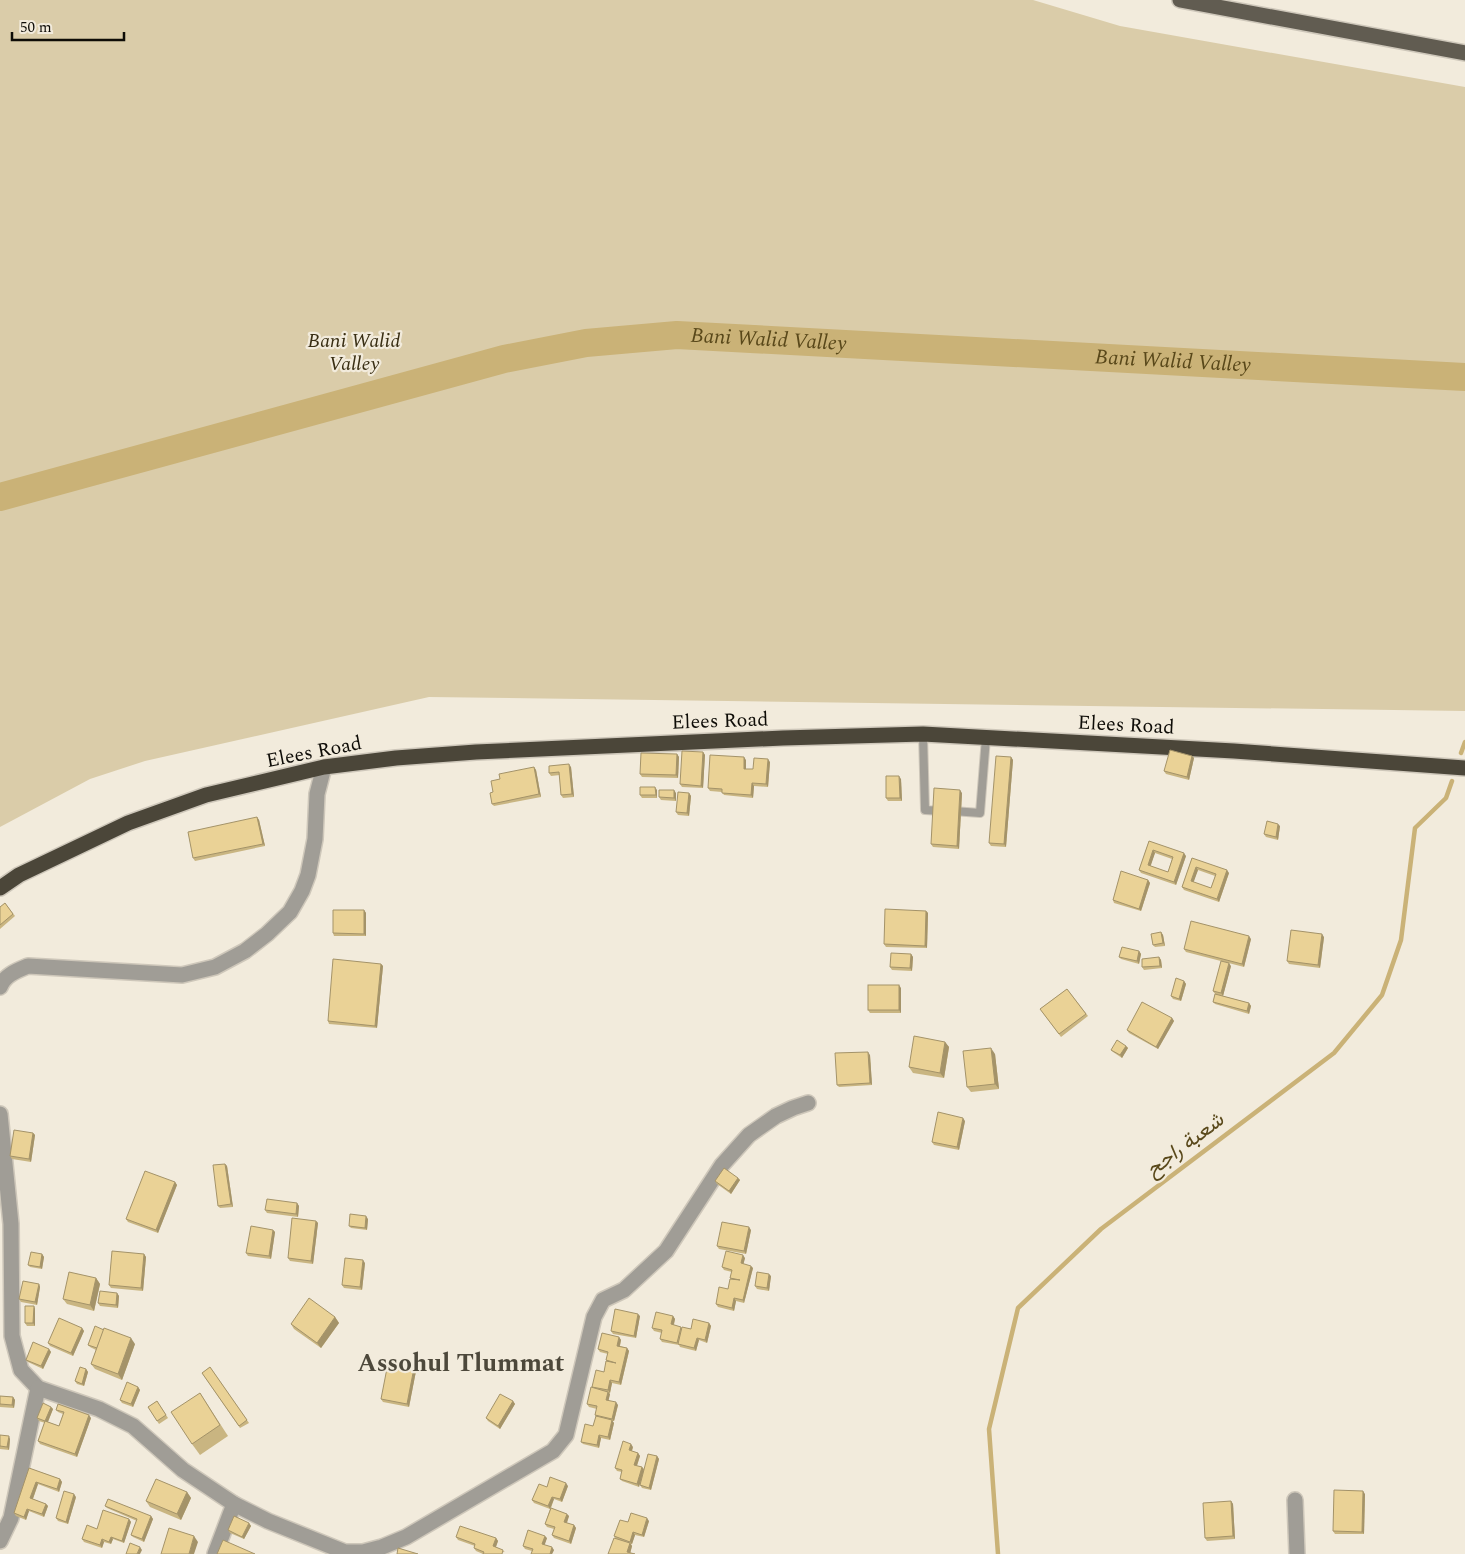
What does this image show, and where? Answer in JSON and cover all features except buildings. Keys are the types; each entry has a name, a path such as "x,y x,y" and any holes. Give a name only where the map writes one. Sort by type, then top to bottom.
{"highway":[{"name":"Elees Road","path":"0,888 20,875 128,823 206,795 324,767 396,758 476,752 783,738 923,734 1234,751 1465,768"}],"main road":[{"path":"1180,0 1465,53"}],"street":[{"path":"0,987 2,981 12,972 28,966 182,975 215,967 245,951 268,934 290,912 302,891 308,875 315,839 317,794 324,767"},
{"path":"0,1114 11,1224 12,1336 20,1370 38,1388 99,1409 133,1426 183,1470 234,1504 268,1521 345,1552 363,1552 382,1547 406,1537 553,1451 566,1436 594,1317 603,1300 624,1290 666,1251 722,1165 749,1135 776,1116 808,1103"},
{"path":"0,1541 10,1518 38,1388"},
{"path":"1294,1500 1297,1554"},
{"path":"215,1554 234,1504"}],"lane":[{"path":"923,734 925,810 980,813 986,738"}],"green space":[{"name":"Bani Walid Valley","path":"0,0 1033,0 1120,26 1465,87 1465,711 429,697 145,761 90,779 0,827"}],"waterway":[{"name":"Bani Walid Valley","path":"0,497 504,359 586,343 677,335 1465,377"},
{"path":"1461,753 1465,742"},
{"name":"شعبة راجح","path":"998,1554 989,1429 1018,1308 1101,1229 1334,1053 1382,995 1401,940 1415,828 1446,798 1452,781"}],"district":[{"name":"Assohul Tlummat","path":"461,1364"}]}
